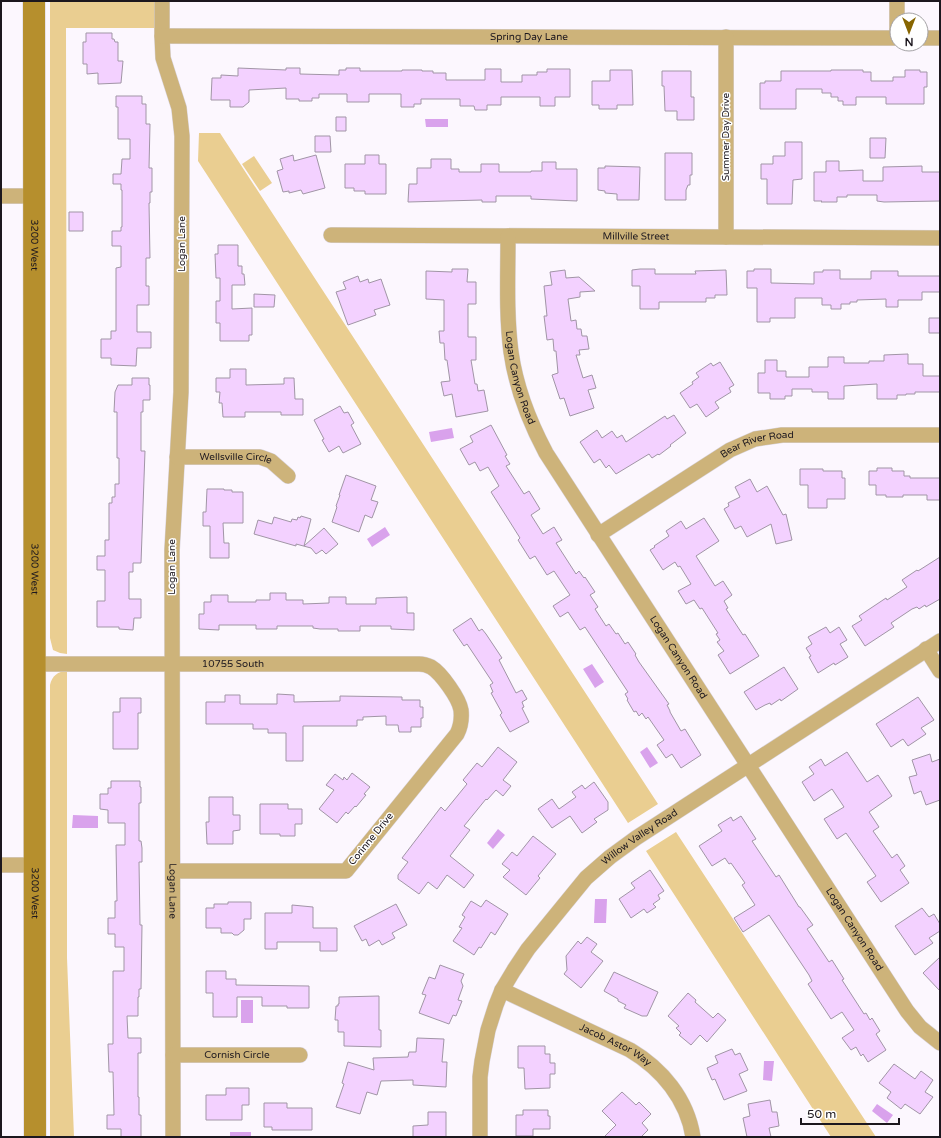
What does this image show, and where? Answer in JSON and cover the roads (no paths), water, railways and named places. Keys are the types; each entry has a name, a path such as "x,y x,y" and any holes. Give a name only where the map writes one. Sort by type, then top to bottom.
{"street":[{"name":"3200 West","path":"34,1 35,1137"},
{"name":"Logan Lane","path":"162,1 163,58 178,103 182,136 181,392 172,550 173,1137"},
{"path":"897,1 897,12"},
{"name":"Spring Day Lane","path":"162,36 889,38"},
{"name":"Summer Day Drive","path":"726,37 726,237"},
{"path":"929,38 940,38"},
{"path":"1,196 34,196"},
{"name":"Millville Street","path":"331,236 940,238"},
{"name":"Logan Canyon Road","path":"508,236 509,330 514,368 528,416 546,453 907,1011 920,1027 940,1043"},
{"name":"Bear River Road","path":"598,535 730,450 755,438 782,435 940,435"},
{"name":"Wellsville Circle","path":"177,457 260,458 271,461 288,476"},
{"name":"Willow Valley Road","path":"480,1137 480,1077 483,1051 492,1015 502,990 528,949 586,878 636,838 940,640"},
{"path":"926,649 940,671"},
{"name":"10755 South","path":"35,664 419,664 432,667"},
{"name":"Corinne Drive","path":"173,871 346,871 460,729 462,717 460,706 441,676 432,667"},
{"path":"1,865 34,865"},
{"name":"Jacob Astor Way","path":"502,990 630,1050 646,1060 660,1073 675,1091 686,1112 693,1137"},
{"name":"Cornish Circle","path":"173,1055 300,1055"}]}
